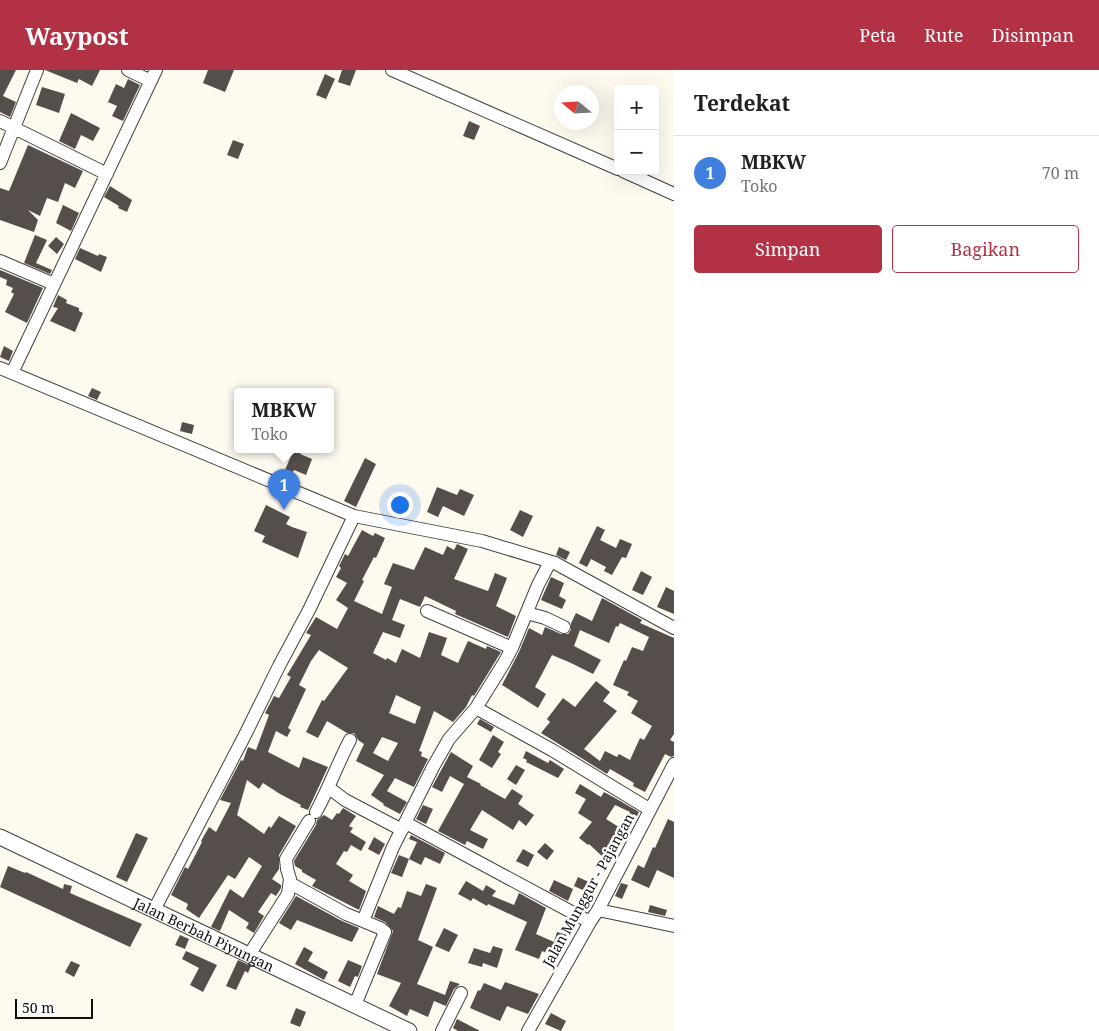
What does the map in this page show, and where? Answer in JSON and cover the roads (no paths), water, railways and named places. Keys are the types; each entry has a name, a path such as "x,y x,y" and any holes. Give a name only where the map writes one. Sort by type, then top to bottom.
{"street":[{"path":"0,163 37,70"},
{"path":"12,373 154,75 128,70"},
{"path":"392,70 614,167"},
{"path":"0,121 107,174"},
{"path":"632,175 674,194"},
{"path":"0,261 54,284"},
{"path":"0,368 354,516 482,541 550,562 674,628"},
{"path":"154,910 309,610 354,516"},
{"path":"363,921 393,847 449,739 476,708 512,648 538,585 550,562"},
{"path":"428,611 512,648"},
{"path":"527,613 545,618 564,627"},
{"path":"476,708 552,750 649,809"},
{"path":"249,955 288,894 290,883 286,859 329,788 337,765 350,740"},
{"name":"Jalan Munggur - Pajangan","path":"528,1031 598,910 674,764"},
{"path":"329,788 353,804 404,826 590,922"},
{"name":"Jalan Berbah Piyungan","path":"0,837 409,1031"},
{"path":"290,883 385,932 354,1005"},
{"path":"598,910 674,926"},
{"path":"442,1031 461,993"}],"place":[{"name":"MBKW","path":"284,510"}]}
